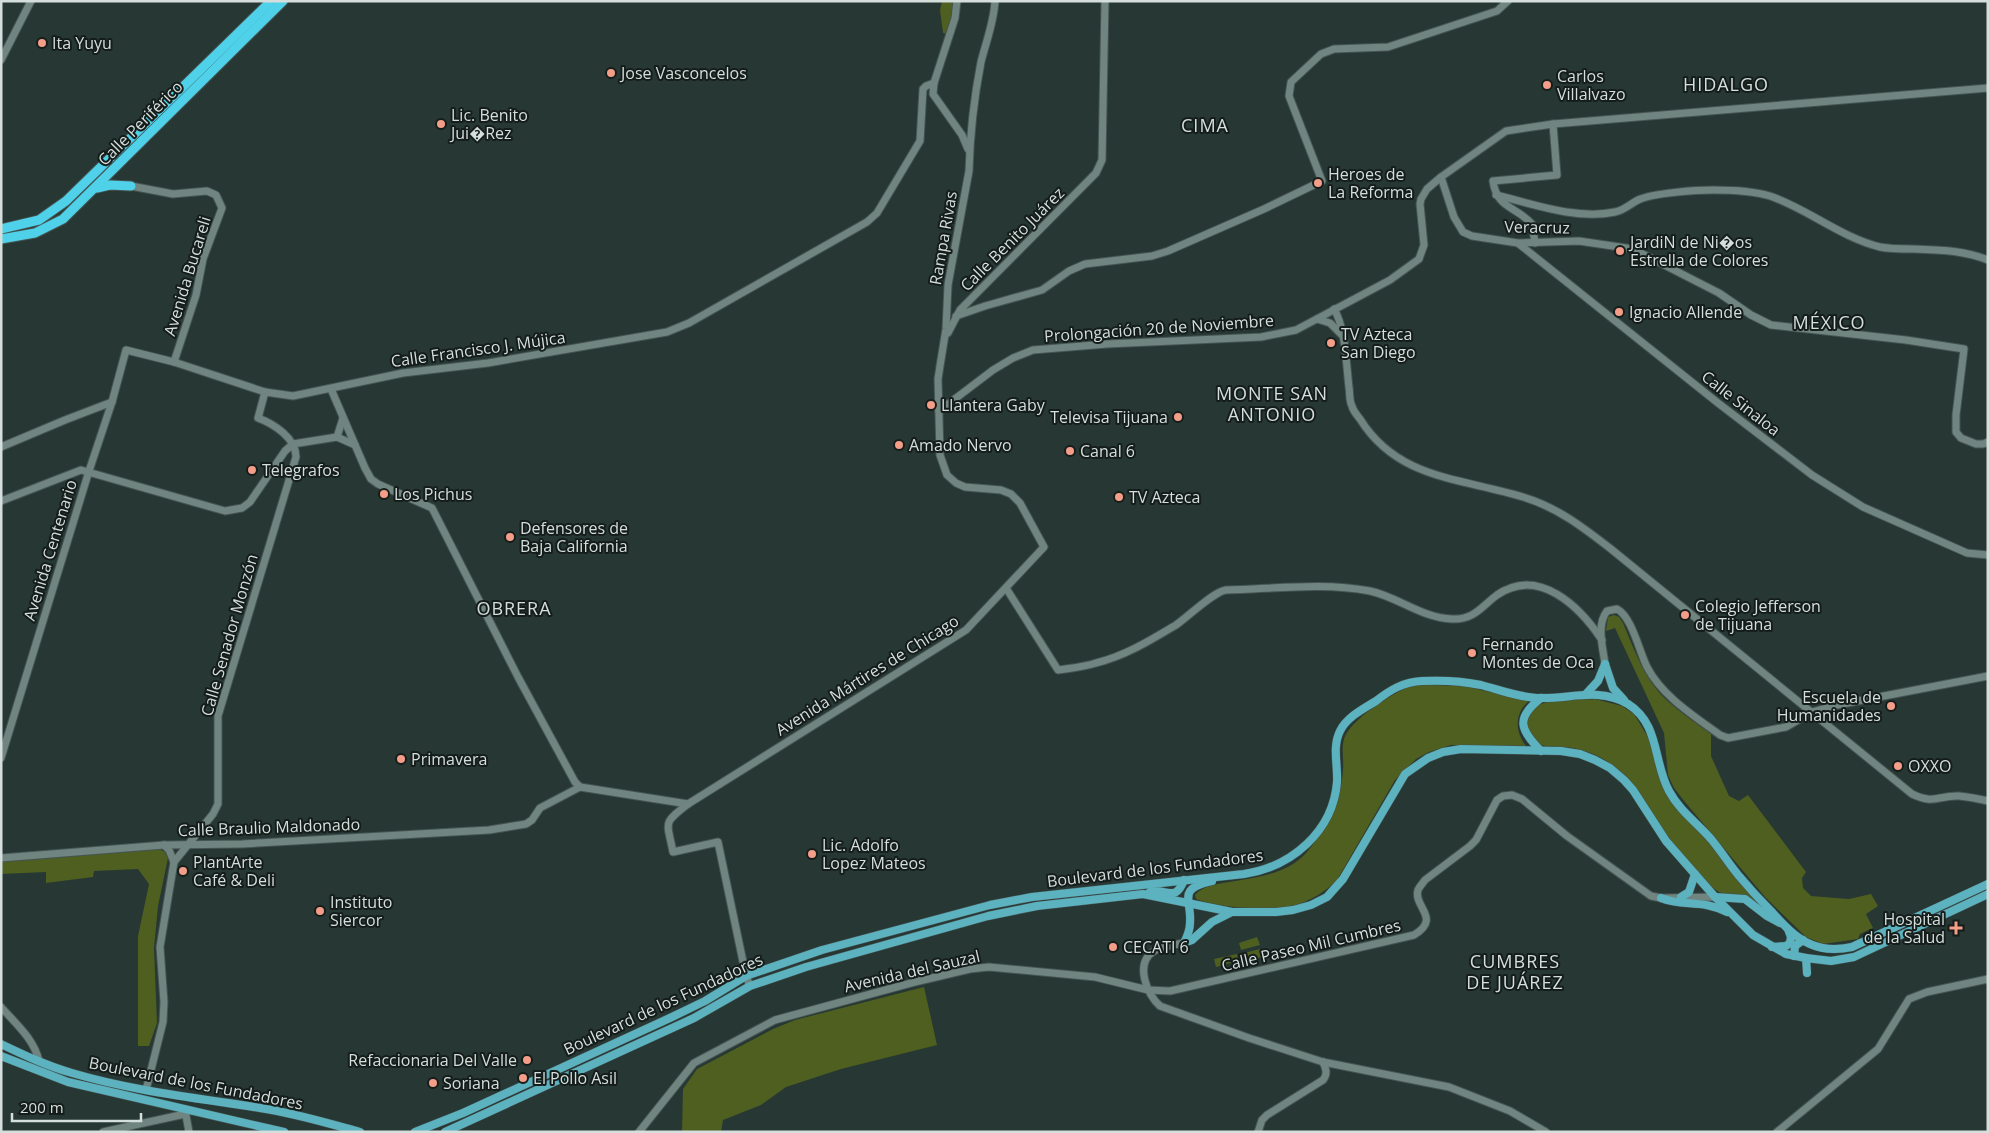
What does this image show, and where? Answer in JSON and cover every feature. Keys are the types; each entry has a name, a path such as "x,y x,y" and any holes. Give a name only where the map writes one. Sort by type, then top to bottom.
{"highway":[{"name":"Calle Periférico","path":"1,229 39,220 56,210 87,182 271,1"},
{"name":"Calle Periférico","path":"1,239 34,232 56,223 121,164 284,1"},
{"path":"121,164 118,171 120,177 131,186"},
{"path":"94,189 110,185 131,186"}],"main road":[{"path":"1586,694 1598,682 1605,664"},
{"path":"1605,664 1613,688 1629,705"},
{"name":"Boulevard de los Fundadores","path":"415,1132 463,1113 672,1017 705,1001 746,976 822,950 990,905 1032,897 1255,872 1278,865 1307,845 1322,824 1332,801 1337,781 1337,740 1341,731 1353,716 1398,686 1420,681 1451,681 1541,698 1586,694 1612,698 1629,705 1644,720 1653,736 1663,777 1674,800 1710,838 1738,876 1785,925 1811,945 1827,949 1852,947 1988,884"},
{"path":"1541,698 1530,707 1524,723 1527,738 1541,751"},
{"name":"Boulevard de los Fundadores","path":"445,1132 694,1018 750,986 806,967 973,920 1037,906 1143,894 1232,912 1293,910 1311,905 1328,897 1344,879 1405,774 1428,758 1443,752 1461,749 1561,751 1580,754 1595,760 1617,774 1634,790 1666,841 1715,897 1753,935 1786,954 1831,961 1854,957 1988,894"},
{"path":"1681,897 1688,894 1695,874"},
{"path":"1184,943 1190,924 1188,903 1194,886 1230,875"},
{"path":"1143,894 1155,891 1176,893 1180,890 1184,880"},
{"path":"1715,897 1745,899 1776,922 1785,925 1791,937 1790,943 1782,947 1772,947"},
{"path":"1661,898 1681,902 1704,903 1735,917"},
{"path":"973,920 987,911 990,905"},
{"path":"1184,943 1192,940 1212,922 1232,912"},
{"path":"1794,956 1795,946 1803,940"},
{"path":"1806,958 1807,973"},
{"name":"Boulevard de los Fundadores","path":"1,1044 70,1073 146,1090 261,1108 360,1132"},
{"name":"Boulevard de los Fundadores","path":"1,1056 68,1082 185,1112 284,1132"},
{"path":"135,1098 146,1090"}],"street":[{"path":"1,60 31,1"},
{"path":"957,1 955,18 934,83 934,94 962,135 969,152"},
{"name":"Rampa Rivas","path":"946,329 948,285 969,171 969,152 980,67 994,14 995,1"},
{"name":"Calle Benito Juárez","path":"945,340 956,316 1096,173 1102,160 1105,1"},
{"path":"956,316 1042,290 1069,271 1085,264 1152,256 1168,251 1269,207 1322,181 1289,96 1291,82 1321,54 1330,50 1388,47 1497,11 1508,1"},
{"name":"Calle Francisco J. Mújica","path":"126,350 174,362 265,392 292,396 402,373 488,363 666,332 689,323 867,222 880,210 920,141 924,89 926,86 934,83"},
{"name":"Prolongación 20 de Noviembre","path":"939,411 993,370 1013,358 1033,350 1107,344 1261,337 1296,330 1390,280 1419,259 1424,246 1420,204 1421,198 1427,189 1440,177 1506,130 1553,124 1988,88"},
{"path":"1535,243 1531,222 1506,205 1496,195 1493,181 1558,175 1553,124"},
{"name":"Veracruz","path":"1440,177 1454,217 1463,232 1472,236 1518,243 1579,242 1626,247 1719,293 1751,315 1772,325 1906,340 1964,349 1956,416 1956,432 1961,438 1976,444 1988,442"},
{"name":"Avenida Bucareli","path":"131,186 173,194 207,191 216,195 222,203 222,208 202,259 196,295 174,362"},
{"path":"1496,195 1559,210 1590,214 1615,212 1626,209 1639,199 1693,190 1763,194 1814,216 1849,236 1881,247 1960,252 1988,260"},
{"name":"Calle Sinaloa","path":"1518,243 1718,403 1812,475 1863,507 1966,553 1988,555"},
{"path":"1334,309 1338,317 1342,336 1352,406 1366,428 1388,451 1406,464 1433,474 1524,497 1573,520 1612,549 1912,794 1923,800 1958,796 1988,801"},
{"path":"1317,319 1333,325 1342,336"},
{"name":"Calle Benito Juárez","path":"946,329 938,379 940,455 942,465 947,475 956,483 966,487 1001,490 1012,494 1020,503 1044,547"},
{"name":"Avenida Centenario","path":"1,758 112,402 126,350"},
{"path":"331,389 371,479 378,484 432,508 518,677 580,787 688,804"},
{"path":"265,392 258,418 274,425 293,444"},
{"path":"1,447 112,402"},
{"path":"337,437 343,418"},
{"path":"1,502 78,470 89,471 185,500 231,511 242,508 250,502 285,451 293,444 337,437 355,445"},
{"name":"Calle Senador Monzón","path":"174,862 213,814 218,804 218,716 296,457 293,444"},
{"name":"Avenida Mártires de Chicago","path":"746,976 718,842 673,852 669,819 688,804 959,635 972,624 1044,547"},
{"path":"1006,588 1058,670 1096,664 1125,654 1177,624 1201,607 1217,592 1226,590 1309,587 1349,588 1386,595 1426,614 1452,619 1476,614 1498,594 1522,586 1530,586 1552,590 1565,598 1590,624 1602,640"},
{"path":"1605,664 1602,640 1603,616 1612,609 1620,611 1625,615 1647,668 1658,683 1677,703 1691,714 1720,735 1731,737 1786,727 1812,712 1892,694 1988,676"},
{"name":"Calle Braulio Maldonado","path":"1,858 164,845 280,843 489,830 522,826 535,816 540,808 580,787"},
{"name":"Calle Paseo Mil Cumbres","path":"1148,990 1170,991 1414,936 1424,926 1426,920 1426,913 1418,897 1418,890 1421,885 1476,840 1494,803 1506,795 1522,799 1594,856 1652,896 1661,898 1715,897"},
{"path":"146,1090 163,1022 164,1002 160,947 174,862 169,850 164,845"},
{"path":"1184,943 1153,951 1146,959 1144,967 1148,990 1152,999 1160,1006 1323,1062 1449,1087 1510,1111 1546,1132"},
{"name":"Avenida del Sauzal","path":"639,1132 694,1063 775,1020 970,969 989,967 1095,977 1148,990"},
{"path":"746,976 750,986"},
{"path":"1777,1132 1878,1049 1909,1000 1927,992 1988,979"},
{"path":"1,1007 30,1039 39,1061"},
{"path":"1258,1132 1262,1120 1267,1115 1323,1080 1326,1076 1326,1069 1323,1062"},
{"path":"103,1132 185,1112 189,1132"}],"green space":[{"path":"942,1 953,1 950,28 947,34 943,33 940,10"},
{"path":"1614,615 1619,617 1623,623 1640,663 1654,686 1673,706 1711,734 1711,756 1729,796 1739,801 1748,795 1806,872 1802,878 1803,888 1811,896 1849,899 1871,894 1878,906 1866,914 1873,928 1860,934 1858,939 1823,944 1806,937 1765,897 1685,802 1674,788 1668,775 1664,733 1615,628 1606,631 1608,617"},
{"path":"1431,685 1464,686 1529,701 1521,711 1518,723 1522,741 1526,746 1451,745 1429,752 1416,759 1395,780 1337,880 1305,902 1283,908 1258,908 1216,905 1196,899 1195,895 1204,888 1216,884 1268,875 1294,864 1301,858 1321,833 1332,814 1342,781 1343,743 1354,724 1372,709 1408,687"},
{"path":"1595,699 1622,706 1634,714 1648,737 1670,800 1716,850 1770,914 1754,901 1749,901 1748,897 1715,890 1675,847 1629,783 1612,764 1586,751 1541,745 1532,738 1528,721 1530,713 1535,708 1550,701"},
{"path":"159,849 165,852 168,858 158,906 154,948 157,1023 149,1046 138,1046 138,936 149,884 138,869 94,871 93,877 46,883 46,872 1,874 1,862"},
{"path":"1257,937 1260,945 1241,950 1239,943"},
{"path":"1260,949 1262,957 1242,963 1240,954"},
{"path":"1237,954 1238,961 1216,967 1214,959"},
{"path":"924,987 937,1045 841,1069 786,1087 761,1105 723,1120 721,1132 682,1132 683,1089 697,1069 773,1029 795,1020"}],"place":[{"name":"Ita Yuyu","path":"42,43"},
{"name":"Jose Vasconcelos","path":"611,73"},
{"name":"Carlos Villalvazo","path":"1547,85"},
{"name":"Lic. Benito Jui�Rez","path":"441,124"},
{"name":"Heroes de La Reforma","path":"1318,183"},
{"name":"JardiN de Ni�os Estrella de Colores","path":"1620,251"},
{"name":"Ignacio Allende","path":"1619,312"},
{"name":"TV Azteca San Diego","path":"1331,343"},
{"name":"Llantera Gaby","path":"931,405"},
{"name":"Televisa Tijuana","path":"1178,417"},
{"name":"Amado Nervo","path":"899,445"},
{"name":"Canal 6","path":"1070,451"},
{"name":"Telegrafos","path":"252,470"},
{"name":"Los Pichus","path":"384,494"},
{"name":"TV Azteca","path":"1119,497"},
{"name":"Defensores de Baja California","path":"510,537"},
{"name":"Colegio Jefferson de Tijuana","path":"1685,615"},
{"name":"Fernando Montes de Oca","path":"1472,653"},
{"name":"Escuela de Humanidades","path":"1891,706"},
{"name":"Primavera","path":"401,759"},
{"name":"OXXO","path":"1898,766"},
{"name":"Lic. Adolfo Lopez Mateos","path":"812,854"},
{"name":"PlantArte Café & Deli","path":"183,871"},
{"name":"Instituto Siercor","path":"320,911"},
{"name":"Hospital de la Salud","path":"1956,928"},
{"name":"CECATI 6","path":"1113,947"},
{"name":"Refaccionaria Del Valle","path":"527,1060"},
{"name":"El Pollo Asil","path":"523,1078"},
{"name":"Soriana","path":"433,1083"}],"district":[{"name":"HIDALGO","path":"1726,84"},
{"name":"CIMA","path":"1205,125"},
{"name":"MÉXICO","path":"1829,322"},
{"name":"MONTE SAN ANTONIO","path":"1272,403"},
{"name":"OBRERA","path":"514,608"},
{"name":"CUMBRES DE JUÁREZ","path":"1515,971"}]}
